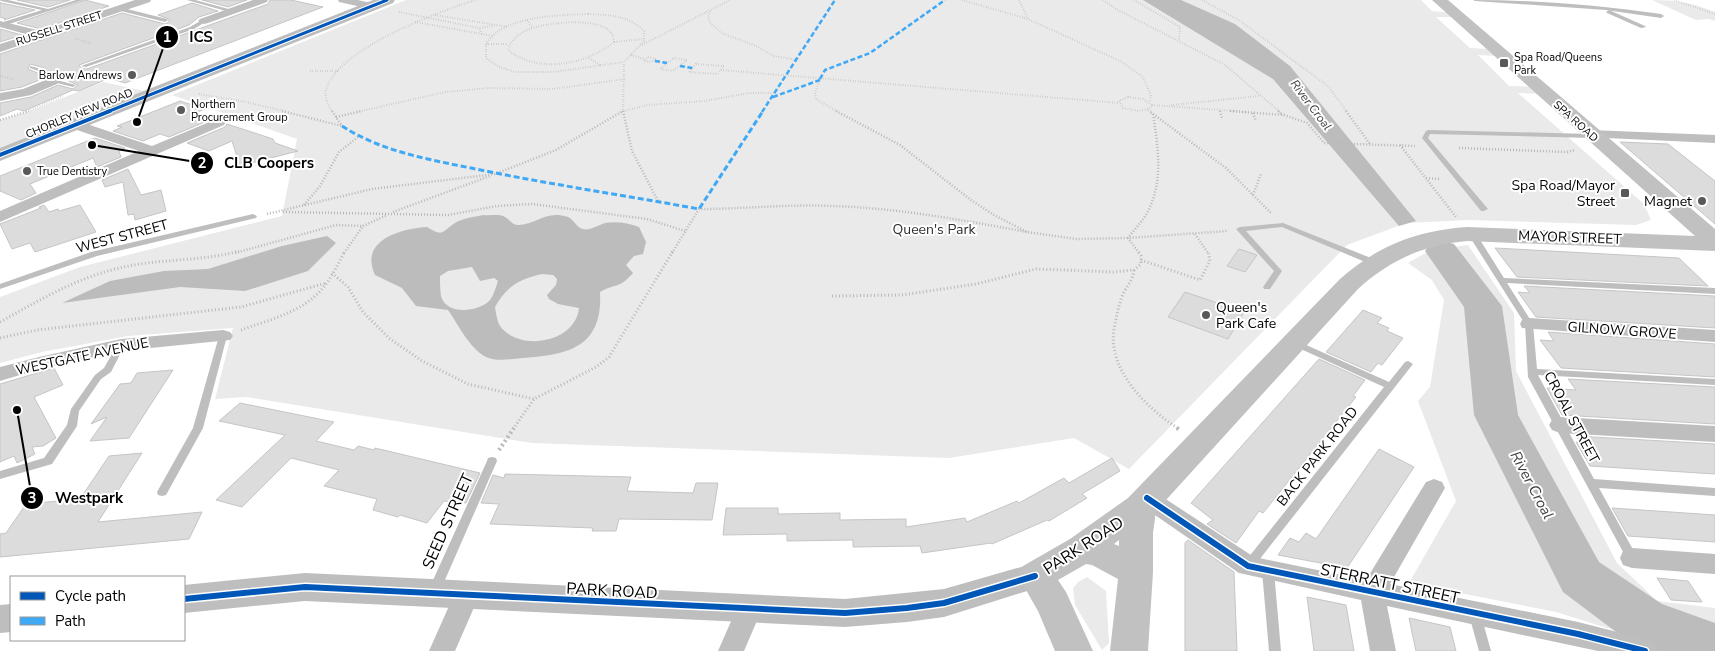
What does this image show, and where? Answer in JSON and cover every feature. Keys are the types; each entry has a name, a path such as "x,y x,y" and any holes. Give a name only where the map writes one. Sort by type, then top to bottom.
{"main road":[{"name":"SPA ROAD","path":"1439,0 1591,135 1689,220 1715,240"},
{"name":"CHORLEY NEW ROAD","path":"0,155 379,3"},
{"path":"1646,240 1665,233 1689,220"},
{"name":"MAYOR STREET","path":"1425,240 1472,234 1715,244"},
{"name":"PARK ROAD","path":"1036,576 1082,550 1144,503 1199,442 1349,284 1373,262 1398,249 1425,240"},
{"path":"1129,651 1136,572 1136,533 1144,503"},
{"path":"1082,550 1099,552 1136,572"},
{"path":"1036,576 1052,603 1074,651"}],"street":[{"path":"107,0 125,7"},
{"name":"RUSSELL STREET","path":"0,48 146,0"},
{"path":"204,21 263,0"},
{"path":"343,0 379,3"},
{"path":"1,25 41,34"},
{"path":"0,97 26,92 53,81"},
{"path":"0,217 219,122"},
{"path":"76,125 153,150"},
{"path":"1591,135 1715,139"},
{"name":"GILNOW GROVE","path":"1529,324 1715,336"},
{"name":"WESTGATE AVENUE","path":"0,374 38,363 121,345 223,336"},
{"path":"1560,425 1715,434"},
{"path":"1383,651 1372,592 1434,488"},
{"name":"STERRATT STREET","path":"1144,503 1258,568 1474,613 1581,643 1645,651"},
{"path":"1632,558 1715,564"},
{"name":"PARK ROAD","path":"185,599 305,587 844,613 895,610 943,603 1036,576"},
{"path":"442,651 466,596"},
{"path":"731,651 749,609"}],"lane":[{"path":"1,0 48,10"},
{"path":"1,25 81,0"},
{"path":"189,0 233,11"},
{"path":"1475,0 1592,7 1661,16"},
{"path":"125,7 165,20"},
{"path":"1592,7 1643,27"},
{"path":"84,66 192,28 204,21"},
{"path":"32,66 43,71 46,78 73,85"},
{"path":"1484,209 1425,138 1428,132 1591,135"},
{"name":"WEST STREET","path":"0,288 94,254 253,216"},
{"path":"1240,230 1283,225 1373,262"},
{"path":"1240,230 1278,271 1267,287"},
{"name":"CROAL STREET","path":"1472,234 1529,324 1533,378 1632,558"},
{"path":"1501,280 1715,291"},
{"path":"162,492 198,428 223,336"},
{"path":"1294,343 1390,386"},
{"path":"0,475 48,461 72,426 74,411 98,377 108,370 121,345"},
{"name":"BACK PARK ROAD","path":"1258,568 1408,364"},
{"path":"1532,372 1715,382"},
{"name":"SEED STREET","path":"433,594 492,461"},
{"path":"1592,483 1715,492"},
{"path":"1258,568 1275,651"},
{"path":"1474,613 1485,651"}],"path":[{"path":"168,88 246,102 342,126 327,99 326,88 340,71 367,48 414,22 476,0"},
{"path":"642,45 644,31 636,23 621,17 600,14 553,15 527,20 508,27 486,44 485,53 491,62 514,70 550,73 624,62 642,45 730,0"},
{"path":"962,0 1028,19 1100,51 1133,69 1142,76 1148,85 1151,95 1151,103 1148,110"},
{"path":"1019,0 1028,19"},
{"path":"1103,0 1116,9 1225,65 1284,115"},
{"path":"1134,0 1180,27 1179,41"},
{"path":"1119,103 1121,99 1128,97 1138,98 1163,106 1284,115 1307,123 1326,143 1370,144 1329,87 1240,20 1202,0"},
{"path":"1674,0 1715,14"},
{"path":"379,3 424,17 479,28 496,25"},
{"path":"710,10 708,18 711,24 724,34 754,45 774,56 797,60"},
{"path":"433,14 508,27"},
{"path":"527,20 533,28"},
{"path":"414,22 494,36"},
{"path":"486,44 508,44 517,35 533,28 573,22 597,25 612,32 614,42"},
{"path":"479,28 482,34"},
{"path":"508,44 508,50 512,56 537,63 563,62 588,58 604,50 614,42 644,39"},
{"path":"630,55 644,59"},
{"path":"588,58 600,65"},
{"path":"674,58 687,60 673,71 660,69 674,58"},
{"path":"624,62 623,111 632,151 658,201"},
{"path":"721,70 724,66 696,64 689,72 718,74 721,70 1119,103 1123,108 1133,111 1148,110 1226,168 1283,225"},
{"path":"310,71 340,71"},
{"path":"336,118 425,96 460,90 489,88 553,89 625,79"},
{"path":"820,79 815,93 816,99 900,145 971,200 994,215 1027,232"},
{"path":"0,322 60,288 96,274 138,264 233,253 336,225 363,226 556,150 623,111 647,105 704,101 750,93 776,93"},
{"path":"1163,106 1260,96"},
{"path":"1220,111 1222,118"},
{"path":"1253,113 1256,121"},
{"path":"1128,238 1147,214 1155,195 1160,162 1153,114"},
{"path":"303,206 320,186 339,152 358,137"},
{"path":"1400,145 1472,234"},
{"path":"253,216 372,189 495,174"},
{"path":"1253,195 1261,174"},
{"path":"277,212 448,215 497,206 532,204 647,219 685,231"},
{"path":"492,461 534,399 540,394 596,367 609,357 699,209 732,210 802,205 899,210 1076,239 1128,238 1240,230"},
{"path":"223,336 271,320 302,306 322,289 363,226"},
{"path":"1141,260 1200,280 1212,260 1210,254 1195,234"},
{"path":"832,296 902,295 939,291 1036,269 1113,272 1134,270 1141,264 1141,256 1128,238"},
{"path":"1134,270 1133,280 1122,296 1112,339 1113,352 1120,365 1152,409 1199,442"},
{"path":"332,273 348,287 363,312 389,338 422,361 468,384 534,399"},
{"path":"0,338 37,330 241,306 326,283"}],"green space":[{"name":"Queen's Park","path":"406,0 1421,0 1432,11 1453,13 1458,17 1436,17 1470,48 1490,49 1497,56 1478,55 1509,86 1538,87 1546,94 1518,93 1644,204 1651,220 1636,225 1469,220 1406,223 1347,245 1129,469 1074,438 949,458 532,443 247,397 215,399 233,328 128,336 42,352 0,363 0,297 80,267 282,216 297,139 172,95"},
{"path":"1652,0 1692,4 1707,9 1715,12 1715,21 1709,19 1696,20"},
{"path":"103,82 154,93 0,155 0,120 27,112"},
{"path":"1468,245 1514,313 1516,371 1617,563 1657,601 1715,608 1715,651 1681,651 1556,612 1409,583 1456,501 1418,401 1430,387 1444,300 1432,280 1408,263 1431,250"},
{"path":"1087,577 1106,591 1109,643 1102,650 1075,605 1073,588 1078,582"}],"water":[{"path":"1143,0 1181,0 1235,24 1290,66 1416,221 1399,226 1273,79"},
{"path":"483,215 501,215 514,224 519,225 553,215 568,217 579,227 585,229 614,222 631,224 639,227 646,242 643,254 634,256 626,265 633,273 621,284 600,292 596,325 589,336 580,344 568,350 540,357 495,359 486,357 474,348 448,310 416,306 402,288 375,275 372,263 373,253 377,245 394,234 405,230 427,227 440,233 458,221","holes":["472,267 480,281 494,278 498,281 494,292 488,302 483,305 469,310 455,309 444,302 441,296 440,276 448,271","542,274 553,275 557,279 556,285 547,295 549,299 558,304 579,308 576,320 558,336 546,340 520,339 509,334 500,326 495,307 504,294 514,285 526,278"]},
{"path":"327,236 336,243 308,271 245,291 180,287 62,303 110,281 164,271 208,269 282,246"}],"building":[{"path":"17,0 70,0 48,7"},
{"path":"85,0 109,6 41,29 17,23"},
{"path":"202,0 247,0 228,7"},
{"path":"270,0 291,0 323,7 125,83 109,78 79,91 73,90 24,111 17,109 0,116 0,103 31,97 58,85 73,89 78,85 57,76 50,76 45,68 30,64 28,69 40,74 42,79 22,87 0,91 0,54 122,13 165,24 169,22 169,19 158,15 192,3 218,11 199,17 189,25 79,65 81,68 87,69 268,4"},
{"path":"0,2 35,10 4,20 6,19 0,17"},
{"path":"0,29 22,35 0,42"},
{"path":"180,101 205,109 195,113 212,119 169,137 160,134 143,141 113,131 122,127 117,126"},
{"path":"227,124 273,139 275,143 298,151 240,166 232,141 209,151 187,143 225,127"},
{"path":"95,138 125,148 119,151 121,157 97,167 93,158 30,184 36,193 21,200 0,191 0,176"},
{"name":"Magnet","path":"1620,142 1668,144 1715,181 1715,224"},
{"path":"128,169 141,195 161,190 166,211 135,220 134,214 128,215 123,182 105,187 102,180"},
{"path":"44,205 49,212 80,205 96,232 35,252 30,243 12,249 0,224 41,208 39,207"},
{"path":"1495,248 1679,258 1708,286 1517,277"},
{"path":"1239,249 1257,255 1245,272 1227,266"},
{"path":"1524,286 1715,296 1715,328 1536,317 1518,292 1530,293"},
{"name":"Queen's Park Cafe","path":"1185,292 1244,312 1228,339 1168,317"},
{"path":"1363,310 1382,318 1377,323 1389,328 1387,331 1403,338 1382,365 1378,363 1371,372 1326,352"},
{"path":"1548,332 1715,344 1715,377 1561,368 1540,340 1554,341"},
{"path":"1319,359 1365,380 1353,396 1356,397 1263,513 1259,511 1236,543 1207,524 1213,520 1191,503"},
{"path":"54,368 63,385 34,397 56,438 43,446 32,447 35,454 17,463 14,456 0,462 0,384"},
{"path":"173,370 129,438 90,441 107,417 91,424 120,384 131,383 137,373"},
{"path":"1568,379 1715,387 1715,424 1562,415 1547,388 1576,390"},
{"path":"240,403 334,422 316,441 354,450 358,446 374,450 375,448 480,473 466,503 459,502 458,504 444,501 427,523 373,510 377,499 324,486 339,470 291,458 242,507 216,500 285,435 219,421"},
{"path":"1576,436 1715,444 1715,474 1590,466 1576,442 1580,442"},
{"path":"1379,449 1414,467 1347,568 1278,555 1290,538 1299,542 1306,533 1316,539"},
{"path":"142,453 98,522 202,512 189,539 0,557 0,534 6,533 26,504 80,499 109,456"},
{"path":"1112,458 1120,471 1082,494 1087,498 1049,521 1047,520 992,544 922,553 920,546 853,547 853,540 787,541 787,534 723,535 726,508 778,508 778,514 840,513 840,520 906,519 906,527 965,518 967,522 1017,501 1019,503 1064,478 1069,483"},
{"path":"505,474 631,477 627,491 693,493 696,483 718,483 712,520 619,519 616,531 592,531 593,528 490,524 499,504 481,503 493,475 504,478"},
{"path":"1612,508 1715,515 1715,542 1628,536"},
{"path":"1188,540 1234,572 1237,651 1185,651 1185,543"},
{"path":"1657,578 1688,581 1702,602 1671,600"},
{"path":"1307,597 1346,605 1354,651 1314,651"},
{"path":"1409,618 1450,627 1456,651 1416,651"}],"waterway":[{"name":"River Croal","path":"1442,251 1483,306 1496,415 1581,577 1643,621 1715,648"}],"marked path":[{"path":"342,126 368,141 397,152 517,177 699,209 835,0"},
{"path":"820,79 825,70 870,53 945,0"},
{"path":"655,61 667,63"},
{"path":"680,66 693,68"},
{"path":"773,97 820,80"}],"cycle path":[{"path":"0,155 387,0"},
{"path":"1147,498 1248,566 1578,634 1645,651"},
{"path":"185,599 305,587 845,613 944,603 1035,576"}],"place":[{"name":"Spa Road/Queens Park","path":"1504,63"},
{"name":"Barlow Andrews","path":"132,75"},
{"name":"Northern Procurement Group","path":"181,110"},
{"name":"ICS","path":"137,122"},
{"name":"CLB Coopers","path":"92,145"},
{"name":"True Dentistry","path":"27,171"},
{"name":"Spa Road/Mayor Street","path":"1625,193"},
{"name":"Magnet","path":"1702,201"},
{"name":"Queen's Park Cafe","path":"1206,315"},
{"name":"Westpark","path":"17,410"}]}
